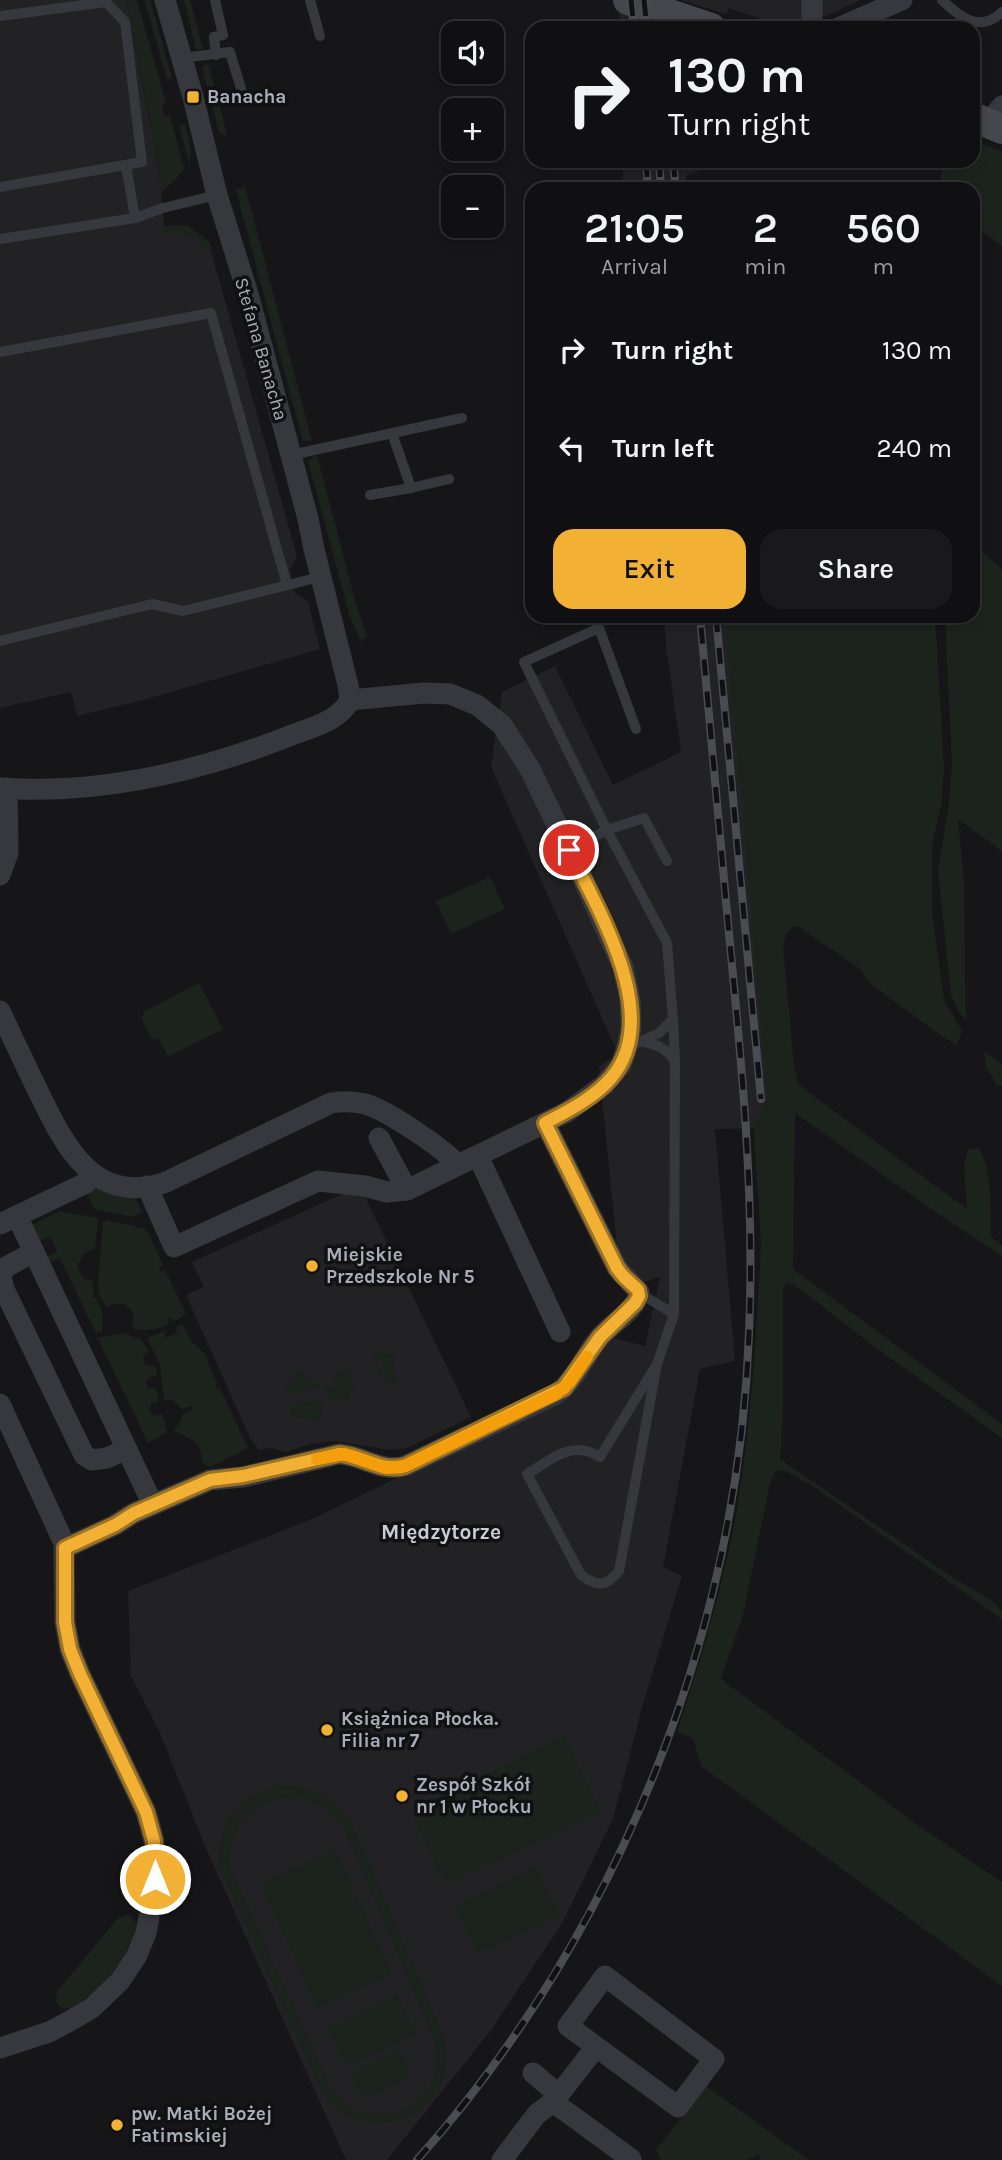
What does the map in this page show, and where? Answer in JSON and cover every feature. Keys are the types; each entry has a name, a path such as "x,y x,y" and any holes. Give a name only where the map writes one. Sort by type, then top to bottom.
{"main road":[{"path":"628,0 690,21"}],"street":[{"name":"Stefana Banacha","path":"165,0 308,519 350,700"},
{"path":"812,0 813,21"},
{"path":"854,21 902,0"},
{"path":"0,875 8,853 3,788 52,788 108,783 192,768 246,752 310,728 340,714 350,700 433,692 456,696 477,705 502,725 522,754 569,850 623,967 635,1041 610,1080 580,1104 407,1190 387,1192 365,1186 318,1181 174,1247 147,1186"},
{"path":"0,1011 61,1137 74,1155 94,1174 126,1188 164,1183 331,1103 348,1101 384,1112 448,1155 458,1165"},
{"path":"62,1538 153,1505 210,1480 243,1476 335,1454 353,1456 386,1468 405,1466 564,1388 600,1337 635,1303 639,1293 617,1268 545,1123"},
{"path":"379,1138 407,1190"},
{"path":"478,1156 560,1332"},
{"path":"94,1174 86,1183 8,1220 34,1252 153,1505"},
{"path":"34,1252 4,1268 1,1277 4,1289 84,1455 92,1460 107,1458 127,1449"},
{"path":"0,1404 62,1538 68,1642 76,1665 149,1821 156,1860 146,1933 131,1966 116,1986 92,2008 61,2027 0,2048"},
{"path":"605,1976 714,2059 678,2107 596,2047 568,2026 605,1976"},
{"path":"507,2158 537,2114 556,2098 596,2047"},
{"path":"533,2073 556,2098 631,2160"}],"lane":[{"path":"215,0 223,35 214,37 216,54"},
{"path":"310,0 320,36"},
{"path":"942,0 961,16 974,21"},
{"path":"0,16 106,2 125,22 142,162 0,187"},
{"path":"980,22 988,23 1002,12"},
{"path":"182,58 230,52 242,92"},
{"path":"126,165 135,218"},
{"path":"0,239 135,218 217,195"},
{"path":"0,352 211,313 288,585"},
{"path":"291,455 462,418"},
{"path":"392,433 411,488"},
{"path":"370,495 449,479"},
{"path":"0,641 152,604 183,611 320,577"},
{"path":"596,623 636,729"},
{"path":"599,628 524,662 607,830 667,943 675,1063 674,1314 657,1364 619,1571 601,1585 591,1583 581,1575 527,1474 575,1449 584,1449 600,1457 657,1364"},
{"path":"569,850 607,830 644,818 667,861"},
{"path":"635,1041 659,1033 673,1019"},
{"path":"635,1041 665,1049 675,1063"},
{"path":"639,1293 674,1314"}],"shaded area":[{"path":"0,0 126,0 159,170 165,234 183,232 211,251 297,556 290,570 295,593 308,602 320,649 143,700 77,716 71,692 0,708"},
{"path":"126,0 137,0 166,103 162,105 165,117 170,116 184,168 161,192 149,115"},
{"path":"145,0 150,0 172,78 167,80"},
{"path":"184,0 190,0 203,49 196,49"},
{"path":"618,0 659,21 620,21"},
{"path":"680,0 861,0 826,16 800,21 768,21 728,8 726,14"},
{"path":"208,63 228,138 219,132 202,67"},
{"path":"185,124 190,145 190,166 179,126"},
{"path":"980,143 1002,151 1002,246 980,230 980,182 941,182 942,168 980,168"},
{"path":"623,168 686,168 686,182 623,182"},
{"path":"685,168 703,168 686,176"},
{"path":"245,186 312,441 303,441 236,190"},
{"path":"186,225 210,242 211,251 183,232 165,235 164,226"},
{"path":"317,455 357,608 367,636 361,642 350,617 308,461"},
{"path":"980,550 1002,569 1002,851 958,819 964,882 967,1021 951,995 938,870 949,803 952,761 945,623 980,623"},
{"path":"664,623 728,623 773,1128 715,1129 735,1361 700,1369 663,1567 682,1576 643,1704 613,1819 562,1923 492,2029 387,2160 346,2160 205,1846 160,1733 131,1676 128,1591 312,1519 567,1396 610,1337 645,1346 660,1277 621,1289 599,1066 618,1054 491,767 502,692 555,666 613,785 681,752"},
{"path":"725,623 935,623 944,769 941,804 932,847 932,912 944,1000 962,1031 957,1045 940,1035 871,984 860,969 794,926 786,935 783,948 794,1066 798,1083 808,1092 967,1209 964,1166 968,1149 979,1148 989,1180 991,1237 1002,1245 1002,1256 795,1113 793,1269 1002,1424 1002,1438 879,1350 793,1284 786,1283 783,1289 783,1413 780,1459 952,1577 991,1600 1002,1611 1002,1619 811,1485 787,1472 776,1470 770,1483 743,1615 721,1679 916,1824 1002,1882 1002,1986 701,1766 693,1738 677,1732 720,1588 735,1522 754,1367 761,1245 754,1129 767,1101"},
{"path":"490,877 505,909 451,934 436,901"},
{"path":"199,983 223,1029 168,1057 158,1038 153,1040 141,1018 145,1011"},
{"path":"984,1051 1002,1064 1002,1086 997,1085 987,1069"},
{"path":"100,1185 133,1194 142,1212 133,1217 94,1209 85,1190"},
{"path":"360,1186 471,1417 407,1448 391,1450 333,1441 285,1452 271,1448 259,1450 251,1440 186,1295 204,1287 192,1262"},
{"path":"59,1211 98,1218 95,1249 83,1254 77,1267 83,1278 92,1281 94,1296 102,1310 102,1331 96,1333 60,1258 47,1264 45,1258 57,1251 50,1237 37,1242 32,1225"},
{"path":"107,1220 146,1229 163,1265 159,1267 161,1272 165,1270 186,1314 173,1322 171,1317 167,1319 169,1324 164,1326 142,1330 132,1328 133,1315 124,1304 107,1307 100,1297 98,1285 103,1222"},
{"path":"182,1324 192,1342 204,1353 217,1383 215,1385 217,1389 220,1388 248,1448 210,1467 204,1464 194,1441 173,1430 179,1425 183,1414 193,1409 191,1406 182,1409 173,1400 164,1400 160,1364 147,1338 165,1331 165,1338 177,1333 176,1327"},
{"path":"124,1333 141,1340 149,1351 143,1356 144,1363 155,1366 157,1376 150,1377 146,1382 148,1388 157,1389 158,1402 153,1403 149,1409 154,1416 162,1414 167,1432 148,1443 98,1338"},
{"path":"375,1352 394,1354 396,1387 387,1390 387,1379 377,1375 377,1368 383,1367 382,1361 374,1360"},
{"path":"307,1370 309,1381 316,1380 320,1387 287,1395 285,1383 294,1381 293,1372"},
{"path":"349,1370 349,1380 354,1382 355,1390 350,1393 350,1404 333,1401 325,1387 334,1384 331,1373"},
{"path":"321,1400 324,1420 291,1418 291,1404"},
{"path":"565,1736 601,1812 445,1885 410,1810"},
{"path":"282,1785 321,1794 337,1806 351,1822 445,2038 446,2063 440,2086 432,2099 408,2117 394,2122 365,2122 338,2109 326,2097 219,1868 219,1852 226,1824 242,1804 266,1790","holes":["292,1797 321,1807 343,1827 434,2040 436,2064 430,2085 423,2096 413,2104 389,2114 376,2115 351,2107 329,2083 229,1865 234,1837 246,1817 264,1804"]},
{"path":"335,1849 392,1974 317,2008 260,1883"},
{"path":"536,1867 559,1916 478,1954 455,1906"},
{"path":"128,1915 134,1919 137,1926 126,1952 112,1973 72,2009 60,2007 56,2000 57,1992 117,1919"},
{"path":"397,1994 416,2034 347,2067 328,2028"},
{"path":"398,2049 412,2076 364,2100 350,2073"},
{"path":"706,2086 809,2160 761,2160 759,2155 747,2160 661,2160 656,2150"}],"railway":[{"path":"631,0 633,21"},
{"path":"644,0 646,21"},
{"path":"646,168 648,182"},
{"path":"660,168 660,182"},
{"path":"674,168 675,182"},
{"path":"417,2160 488,2072 552,1978 607,1879 654,1775 692,1668 721,1558 740,1446 749,1333 749,1183 743,1083 701,623"},
{"path":"717,623 761,1099"}],"slow traffic":[{"path":"317,1459 344,1454 386,1468 405,1466 556,1394 570,1382 587,1357"}],"place":[{"name":"Banacha","path":"193,97"},
{"name":"Miejskie Przedszkole Nr 5","path":"312,1266"},
{"name":"Książnica Płocka. Filia nr 7","path":"327,1730"},
{"name":"Zespół Szkół nr 1 w Płocku","path":"402,1796"},
{"name":"pw. Matki Bożej Fatimskiej","path":"117,2125"}],"district":[{"name":"Międzytorze","path":"441,1532"}],"route":[{"path":"155,1879 154,1841 146,1812 70,1649 65,1622 65,1548 115,1525 134,1513 215,1479 243,1476 335,1454 353,1456 386,1468 405,1466 556,1394 570,1382 600,1337 638,1298 639,1293 634,1284 617,1268 545,1123 580,1104 610,1080 624,1059 631,1033 630,1000 623,967 569,850"}]}
